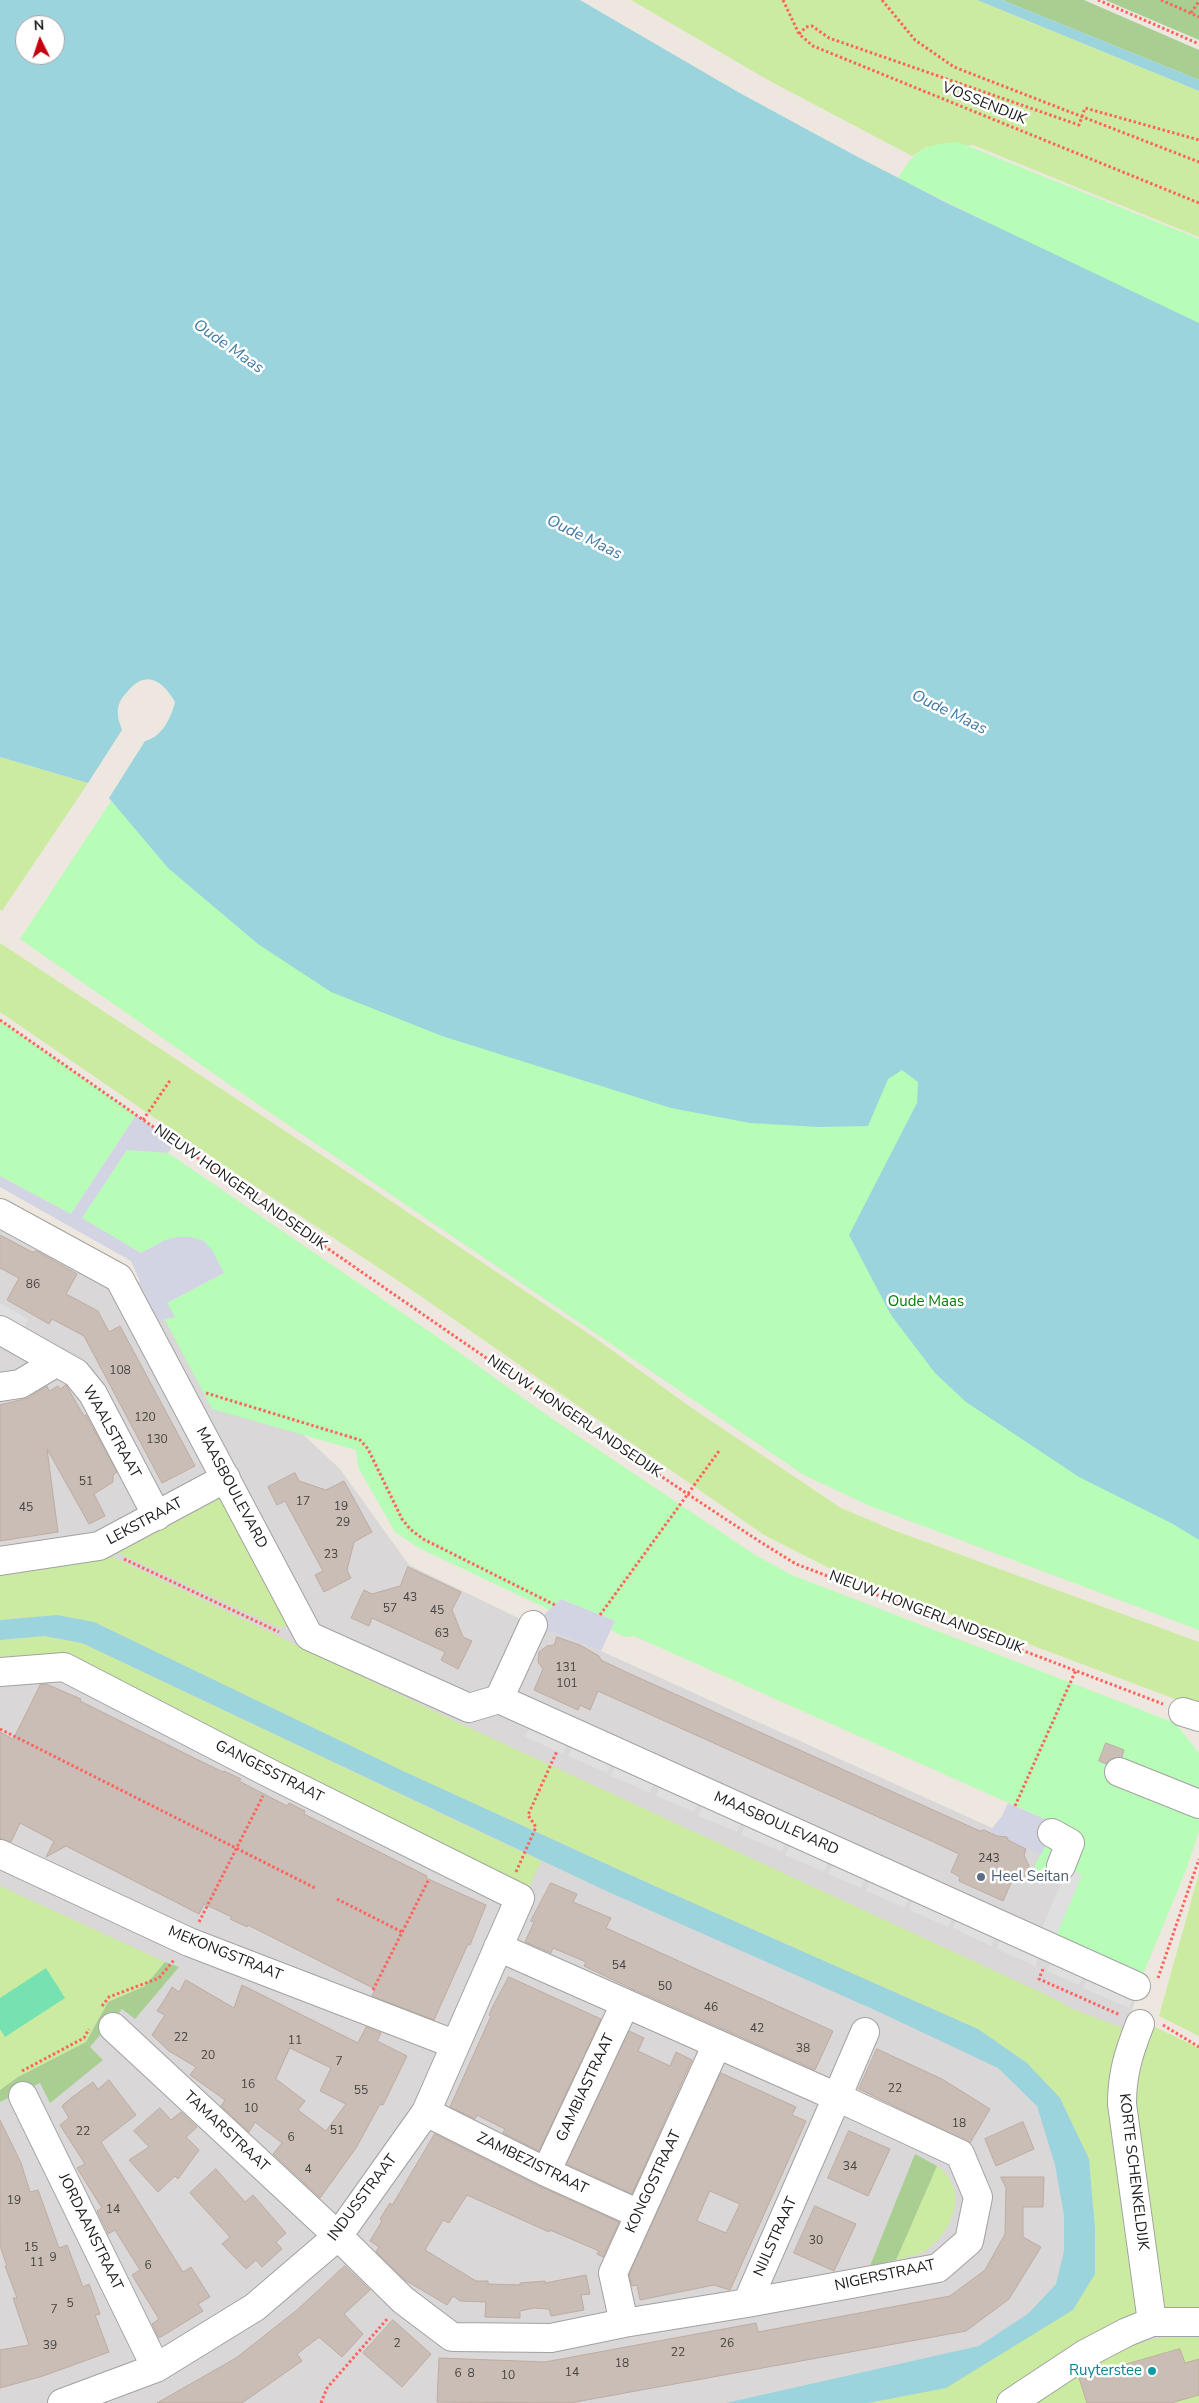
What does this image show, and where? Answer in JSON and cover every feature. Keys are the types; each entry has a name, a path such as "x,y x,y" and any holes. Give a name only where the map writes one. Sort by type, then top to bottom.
{"street":[{"name":"MAASBOULEVARD","path":"0,1213 119,1278 309,1636"},
{"name":"WAALSTRAAT","path":"0,1330 76,1373 93,1394 157,1516"},
{"path":"0,1387 20,1384 57,1362"},
{"name":"LEKSTRAAT","path":"0,1561 99,1546 226,1478"},
{"path":"309,1636 468,1708 499,1699 533,1625"},
{"name":"GANGESSTRAAT","path":"0,1696 7,1672 64,1667 520,1898"},
{"name":"MAASBOULEVARD","path":"499,1699 1052,1948 1147,1983"},
{"path":"1119,1772 1199,1804"},
{"path":"1052,1833 1070,1843 1061,1866"},
{"name":"MEKONGSTRAAT","path":"0,1854 190,1942 454,2044"},
{"name":"INDUSSTRAAT","path":"62,2403 156,2368 255,2307 338,2236 426,2112 454,2044 520,1898"},
{"path":"498,1947 837,2098"},
{"name":"GAMBIASTRAAT","path":"546,2172 625,2004"},
{"name":"KORTE SCHENKELDIJK","path":"1151,2023 1129,2052 1122,2080 1122,2104 1152,2322"},
{"name":"TAMARSTRAAT","path":"113,2027 338,2236"},
{"name":"NIJLSTRAAT","path":"748,2303 864,2032"},
{"name":"KONGOSTRAAT","path":"624,2323 613,2273 717,2044"},
{"name":"JORDAANSTRAAT","path":"23,2096 156,2368"},
{"name":"NIGERSTRAAT","path":"748,2303 938,2268 969,2241 978,2197 960,2154 837,2098"},
{"name":"ZAMBEZISTRAAT","path":"426,2112 546,2172 639,2214"},
{"path":"338,2236 404,2300 452,2336 551,2338 624,2323 748,2303"},
{"path":"1011,2403 1085,2354 1152,2322 1199,2322"}],"path":[{"path":"784,0 799,34 806,27 812,26 829,38 1079,125 1085,108 1199,140"},
{"path":"882,0 914,40 954,67 1199,162"},
{"path":"1098,0 1199,44"},
{"path":"1161,0 1199,17"},
{"path":"1191,13 1199,0"},
{"name":"VOSSENDIJK","path":"799,34 813,46 1199,202"},
{"name":"NIEUW HONGERLANDSEDIJK","path":"0,1020 687,1494 796,1564 1191,1715"},
{"path":"143,1120 171,1079"},
{"path":"176,1384 360,1440 368,1449 402,1519 410,1529 423,1539 555,1605"},
{"path":"600,1614 720,1451"},
{"path":"99,1546 286,1635 294,1638 309,1636"},
{"path":"1015,1806 1076,1670"},
{"path":"0,1729 315,1888"},
{"path":"522,1858 536,1827 528,1815 548,1772"},
{"path":"364,2008 439,1858"},
{"path":"1147,1983 1199,1859"},
{"path":"337,1899 402,1932"},
{"path":"1052,1948 1039,1979 1151,2023 1199,2047"},
{"path":"321,2403 327,2388 404,2300"}],"shaded area":[{"path":"136,1115 174,1143 168,1153 127,1150 82,1218 141,1253 165,1240 178,1237 190,1237 204,1241 212,1250 224,1273 167,1303 175,1317 157,1321 131,1261 0,1187 0,1176 71,1214"},
{"path":"0,1199 140,1282 340,1469 409,1565 533,1625 601,1651 1052,1855 1160,1915 1110,2086 1199,2266 1199,2403 0,2403"},
{"path":"0,1303 28,1319 22,1331 0,1319"},
{"path":"561,1599 615,1621 601,1651 533,1625"},
{"path":"531,1724 569,1740 563,1754 525,1737"},
{"path":"574,1743 613,1759 607,1773 568,1756"},
{"path":"617,1763 655,1780 650,1793 611,1776"},
{"path":"661,1783 700,1799 694,1812 656,1796"},
{"path":"704,1802 743,1819 737,1832 698,1816"},
{"path":"1008,1803 1056,1824 1041,1855 1008,1840 1004,1836 1000,1837 989,1832 1002,1816"},
{"path":"747,1821 787,1839 782,1852 741,1835"},
{"path":"791,1842 830,1859 824,1872 785,1855"},
{"path":"834,1861 867,1875 861,1888 828,1874"},
{"path":"1068,1868 1082,1875 1057,1934 1042,1927"},
{"path":"872,1878 910,1895 905,1908 866,1891"},
{"path":"914,1897 954,1914 948,1927 909,1910"},
{"path":"958,1916 997,1932 991,1946 953,1928"},
{"path":"1002,1936 1041,1953 1035,1966 997,1949"},
{"path":"1053,1958 1084,1972 1079,1985 1047,1971"},
{"path":"1089,1975 1135,1995 1129,2008 1083,1988"}],"green space":[{"path":"631,0 977,0 1199,91 1199,237 973,145 926,147 912,156 768,80"},
{"path":"1002,0 1084,0 1199,50 1199,80"},
{"path":"1105,0 1199,0 1199,40"},
{"path":"958,142 1199,239 1199,323 1070,263 898,178 910,160 922,150 937,145"},
{"name":"Oude Maas","path":"165,737 1199,1201 1199,1630 870,1506 804,1475 259,1105 20,939 152,739"},
{"path":"0,757 88,783 2,911 0,909"},
{"path":"0,943 595,1338 689,1406 841,1508 893,1530 1199,1642 1199,1708 837,1572 764,1535 406,1286 234,1172 0,1012"},
{"path":"0,1020 136,1115 71,1214 0,1176"},
{"path":"127,1150 168,1153 436,1336 548,1416 755,1555 792,1575 1175,1723 1199,1753 1199,1831 1186,1870 1141,1979 1050,1941 1080,1876 1050,1863 1034,1878 1035,1865 1056,1824 634,1636 625,1637 611,1630 615,1621 561,1599 550,1610 419,1548 395,1532 358,1467 356,1450 212,1409 164,1318 174,1317 167,1303 224,1273 165,1240 141,1253 81,1218"},
{"path":"221,1499 289,1624 280,1628 118,1553"},
{"path":"111,1556 459,1723 1049,1996 1073,2009 1130,2031 1129,2236 1137,2319 999,2403 868,2403 946,2388 1019,2342 1095,2229 1089,2159 1060,2098 1027,2063 978,2029 648,1883 403,1771 94,1622 57,1615 0,1620 0,1575 107,1559"},
{"path":"44,1636 82,1643 541,1861 527,1891 71,1660 0,1667 0,1640"},
{"path":"1199,1873 1199,2036 1159,2016"},
{"path":"0,1886 165,1962 145,1986 108,2002 86,2042 18,2077 0,2090"},
{"path":"165,1962 179,1967 135,2019 122,2009 90,2047 103,2060 50,2103 40,2083 0,2102 0,2090 18,2077 86,2042 108,2002 145,1986"},
{"path":"46,1968 65,1998 5,2037 0,2029 0,1998"},
{"path":"1155,2027 1199,2048 1199,2316 1174,2316 1164,2306 1155,2279 1134,2097 1135,2075 1148,2030"},
{"path":"915,2154 937,2166 896,2260 870,2266"},
{"path":"937,2166 947,2175 953,2185 955,2196 951,2219 938,2240 929,2248 918,2254 896,2260"},
{"name":"Ruyterstee","path":"1199,2336 1199,2403 1031,2403 1103,2359 1134,2345 1150,2340"}],"water":[{"path":"0,0 580,0 738,92 856,156 945,202 1199,323 1199,1540 1173,1524 1079,1477 966,1402 935,1373 891,1315 849,1235 917,1103 918,1082 902,1070 888,1079 868,1126 819,1127 750,1123 671,1108 442,1036 331,992 258,944 168,868 109,798 145,741 161,731 171,714 175,702 160,683 148,679 141,680 121,699 118,719 122,730 88,783 0,757"},
{"path":"977,0 1002,0 1199,80 1199,91"},
{"path":"57,1615 94,1622 403,1771 648,1883 978,2029 1027,2063 1060,2098 1089,2159 1095,2229 1095,2274 1073,2310 946,2388 868,2403 726,2403 979,2346 1029,2313 1056,2284 1064,2251 1064,2215 1055,2165 1037,2106 998,2068 877,2011 602,1889 82,1643 44,1636 0,1640 0,1620"}],"building":[{"path":"0,1235 32,1252 37,1251 77,1274 66,1294 98,1311 109,1332 120,1326 195,1466 162,1483 84,1336 52,1319 49,1324 7,1300 19,1278 0,1268"},
{"path":"66,1385 84,1416 86,1415 117,1472 113,1475 113,1482 94,1494 105,1516 89,1524 47,1449 58,1532 0,1541 0,1405 28,1398 47,1386 49,1391 58,1386 60,1389"},
{"path":"295,1473 299,1481 326,1490 344,1481 372,1532 354,1542 347,1570 351,1578 324,1592 315,1575 323,1571 285,1501 277,1505 268,1487"},
{"path":"408,1567 461,1592 452,1610 463,1637 472,1641 458,1669 441,1660 445,1652 372,1618 369,1626 351,1618 364,1590 372,1594 400,1586"},
{"path":"557,1637 580,1645 599,1656 601,1660 626,1672 980,1831 984,1830 997,1836 1007,1837 1008,1840 1026,1849 1024,1855 1029,1866 1027,1873 1023,1878 1011,1883 1003,1901 959,1881 960,1877 951,1872 959,1854 927,1839 598,1691 590,1710 580,1705 578,1710 534,1690 543,1669 538,1662 539,1652 547,1646 554,1645"},
{"path":"41,1684 46,1684 81,1699 80,1701 188,1755 241,1779 239,1781 287,1806 289,1803 305,1811 304,1814 427,1876 426,1878 486,1905 470,1945 468,1944 434,2020 372,1996 375,1989 248,1925 247,1927 230,1919 232,1917 204,1904 199,1914 66,1846 46,1857 54,1841 20,1823 11,1842 0,1839 0,1732 13,1739"},
{"path":"1106,1743 1124,1750 1122,1757 1110,1759 1106,1764 1099,1761"},
{"path":"551,1883 577,1894 573,1902 611,1918 606,1928 833,2031 815,2070 630,1988 584,1966 586,1962 553,1948 551,1953 525,1942 534,1922 531,1921"},
{"path":"509,1977 601,2019 539,2151 503,2133 505,2129 477,2115 475,2119 450,2107 491,2016 489,2015 493,2006"},
{"path":"186,1980 234,2008 242,1985 358,2043 366,2027 381,2033 377,2041 407,2056 383,2105 380,2104 356,2148 320,2198 273,2154 282,2143 255,2122 249,2132 221,2106 225,2100 190,2075 196,2067 169,2051 152,2035 165,2015 157,2011 172,1987 179,1992","holes":["290,2048 331,2068 320,2091 346,2104 326,2131 298,2110 305,2101 276,2079"]},
{"path":"629,2031 644,2038 638,2051 670,2066 676,2052 692,2060 632,2194 567,2164"},
{"path":"877,2049 942,2079 990,2109 970,2143 859,2089"},
{"path":"721,2073 796,2107 792,2115 806,2121 730,2290 714,2285 640,2300 637,2285 632,2286 629,2275","holes":["710,2191 740,2204 726,2233 697,2221"]},
{"path":"109,2080 136,2115 101,2142 183,2272 191,2267 210,2297 198,2304 203,2311 159,2338 152,2324 159,2319 132,2275 140,2270 115,2230 108,2234 97,2211 102,2208 77,2168 85,2164 60,2125 69,2118 62,2106 93,2082 98,2089"},
{"path":"160,2108 171,2120 181,2112 197,2127 186,2137 199,2150 178,2179 175,2176 158,2192 129,2160 149,2147 134,2131"},
{"path":"0,2120 21,2163 30,2192 38,2190 59,2248 67,2245 83,2287 89,2284 100,2314 95,2315 109,2352 43,2376 0,2388 0,2350 29,2345 13,2298 17,2298 0,2246"},
{"path":"1023,2122 1034,2149 996,2166 985,2139"},
{"path":"849,2131 890,2149 868,2196 828,2178"},
{"path":"435,2134 539,2186 619,2222 603,2257 597,2254 599,2251 550,2230 549,2232 467,2195 449,2223 443,2220 425,2250 476,2281 488,2281 488,2284 520,2285 520,2283 545,2281 545,2283 586,2275 590,2294 581,2295 584,2310 551,2316 549,2309 534,2308 520,2311 520,2318 485,2317 486,2302 460,2301 453,2296 447,2305 405,2280 376,2252 379,2247 370,2241 382,2221 380,2219 390,2203 392,2205"},
{"path":"216,2169 245,2202 253,2195 286,2233 276,2242 282,2249 262,2267 256,2260 246,2269 222,2244 230,2237 190,2193"},
{"path":"1001,2177 1044,2177 1043,2207 1023,2207 1023,2237 1041,2247 1009,2299 966,2331 570,2403 437,2402 439,2358 545,2362 756,2323 758,2332 950,2296 985,2270 1005,2234 1006,2188"},
{"path":"815,2206 856,2224 834,2271 794,2253"},
{"path":"345,2266 370,2290 344,2314 363,2334 342,2357 319,2337 297,2354 302,2361 242,2403 157,2403 236,2358 297,2310"},
{"path":"393,2320 431,2354 402,2387 363,2353"},
{"name":"Ruyterstee","path":"1180,2349 1185,2363 1199,2359 1199,2395 1171,2403 1087,2403 1079,2378"}],"place":[{"name":"Heel Seitan","path":"981,1877"},
{"name":"Ruyterstee","path":"1152,2371"}]}
